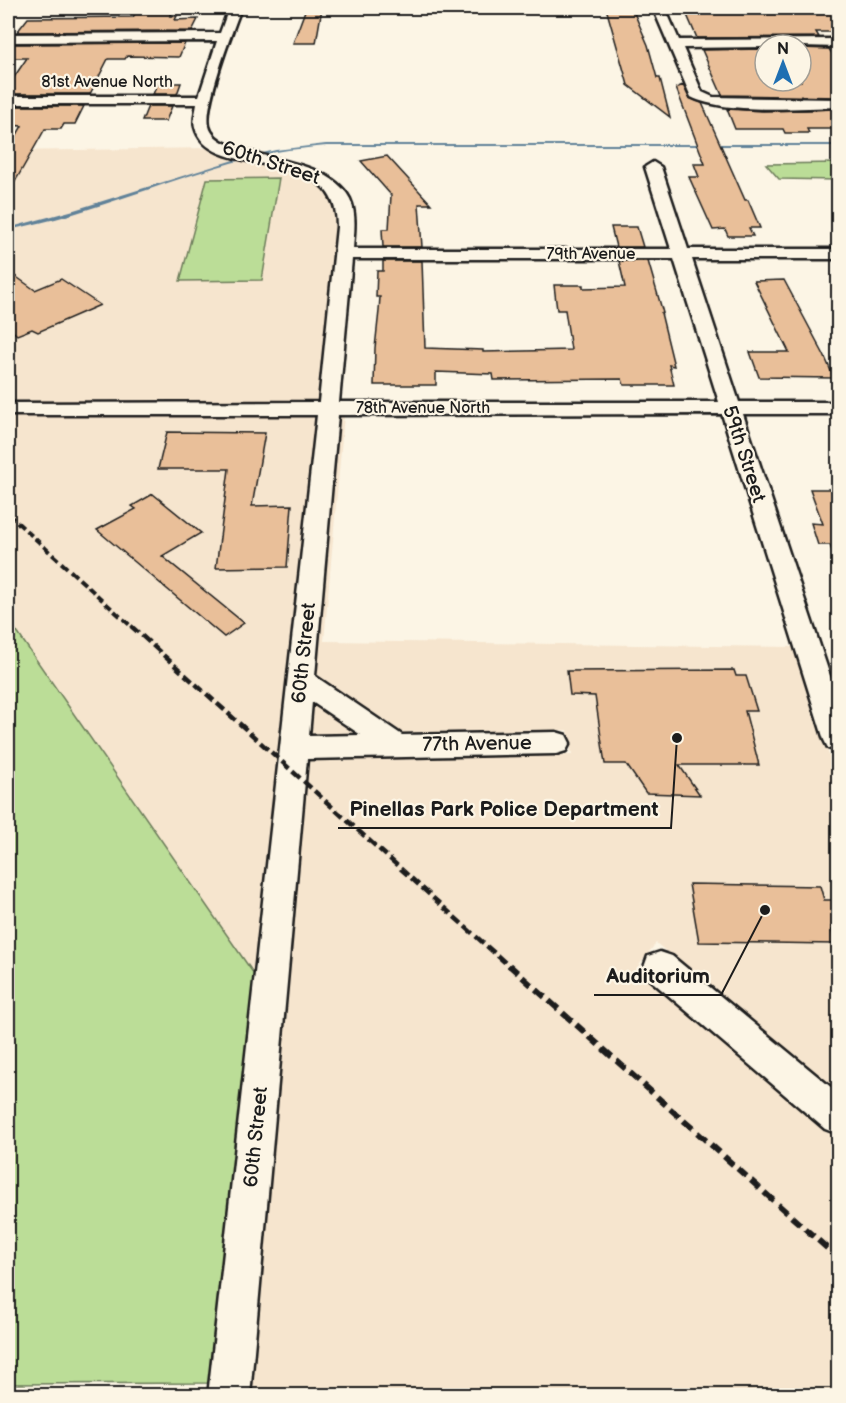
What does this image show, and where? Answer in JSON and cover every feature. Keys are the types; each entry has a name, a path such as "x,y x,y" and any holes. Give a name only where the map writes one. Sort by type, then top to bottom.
{"street":[{"name":"60th Street","path":"229,1395 344,254 346,211 335,187 321,177 213,144 205,136 202,126 206,100 235,8"},
{"path":"659,8 696,94 710,100 727,103 838,103"},
{"path":"8,38 224,37"},
{"path":"675,44 838,44"},
{"name":"81st Avenue North","path":"8,100 206,100"},
{"name":"59th Street","path":"653,167 729,408 838,737"},
{"name":"79th Avenue","path":"344,254 838,254"},
{"name":"78th Avenue North","path":"8,409 838,408"},
{"name":"77th Avenue","path":"301,680 398,746"},
{"name":"77th Avenue","path":"294,748 556,742"},
{"path":"660,967 838,1116"}],"shaded area":[{"path":"211,148 296,172 315,180 328,189 338,211 318,402 8,402 8,151"},
{"path":"317,415 256,977 8,619 8,416"},
{"path":"344,415 324,641 795,647 838,784 838,1094 656,943 637,968 838,1139 838,1395 251,1396 307,761 572,755 568,730 310,735 338,416"}],"green space":[{"path":"838,163 838,180 779,179 766,164"},
{"path":"279,178 262,280 180,281 207,179"},
{"path":"8,619 256,977 209,1383 8,1384"}],"building":[{"path":"139,8 175,8 170,16 177,16 175,20 198,19 192,31 17,32 28,18 133,17"},
{"path":"306,8 322,8 316,43 293,43"},
{"path":"606,8 632,8 648,45 657,78 660,78 670,117 628,85"},
{"path":"684,8 838,8 838,32 816,32 819,37 813,37 813,33 753,33 753,38 697,38"},
{"path":"185,43 179,57 127,56 125,59 108,59 90,94 8,94 8,86 27,58 8,58 8,44"},
{"path":"813,48 829,49 838,62 838,97 722,95 702,50 753,49 753,93 813,93"},
{"path":"158,83 181,83 177,94 153,94"},
{"path":"683,85 689,98 702,103 745,200 748,200 760,228 749,228 753,236 728,236 725,229 713,230 689,177 699,177 694,164 705,164 676,88"},
{"path":"8,106 84,106 75,124 64,124 61,129 45,129 8,194 8,150 22,126 8,125"},
{"path":"148,106 172,106 166,121 142,121"},
{"path":"727,109 763,111 838,109 838,129 807,129 809,133 785,133 783,129 735,129"},
{"path":"387,156 431,204 419,204 422,247 383,247 382,229 389,229 391,195 361,161"},
{"path":"611,227 637,227 643,247 616,247"},
{"path":"383,261 422,261 425,348 483,350 483,352 571,350 565,310 557,310 554,285 583,285 583,288 625,287 619,261 648,261 663,313 661,313 674,366 669,365 674,385 624,385 622,379 494,380 493,374 436,372 436,385 374,385 380,297 376,297 377,271 383,271"},
{"path":"8,271 35,290 61,279 100,305 38,332 32,329 17,335 8,327"},
{"path":"784,280 834,378 759,377 750,352 789,352 754,281"},
{"path":"167,432 265,433 252,506 292,505 287,567 216,568 229,469 158,469"},
{"path":"810,489 838,489 838,559 835,560 830,545 818,545 811,523 823,524"},
{"path":"153,494 201,533 162,556 244,623 224,637 97,530 136,509 132,506"},
{"path":"734,670 736,676 746,676 757,711 745,711 759,765 679,765 700,795 646,793 626,764 605,764 595,696 570,695 567,671"},
{"path":"689,884 820,886 824,900 833,900 838,919 838,927 831,927 835,944 699,942"}],"waterway":[{"path":"8,229 42,221 242,159 282,150 326,145 838,145"}],"railway":[{"path":"8,514 132,627"},
{"path":"131,626 510,967"},
{"path":"509,965 838,1258"}],"place":[{"name":"Pinellas Park Police Department","path":"677,738"},
{"name":"Auditorium","path":"765,910"}]}
